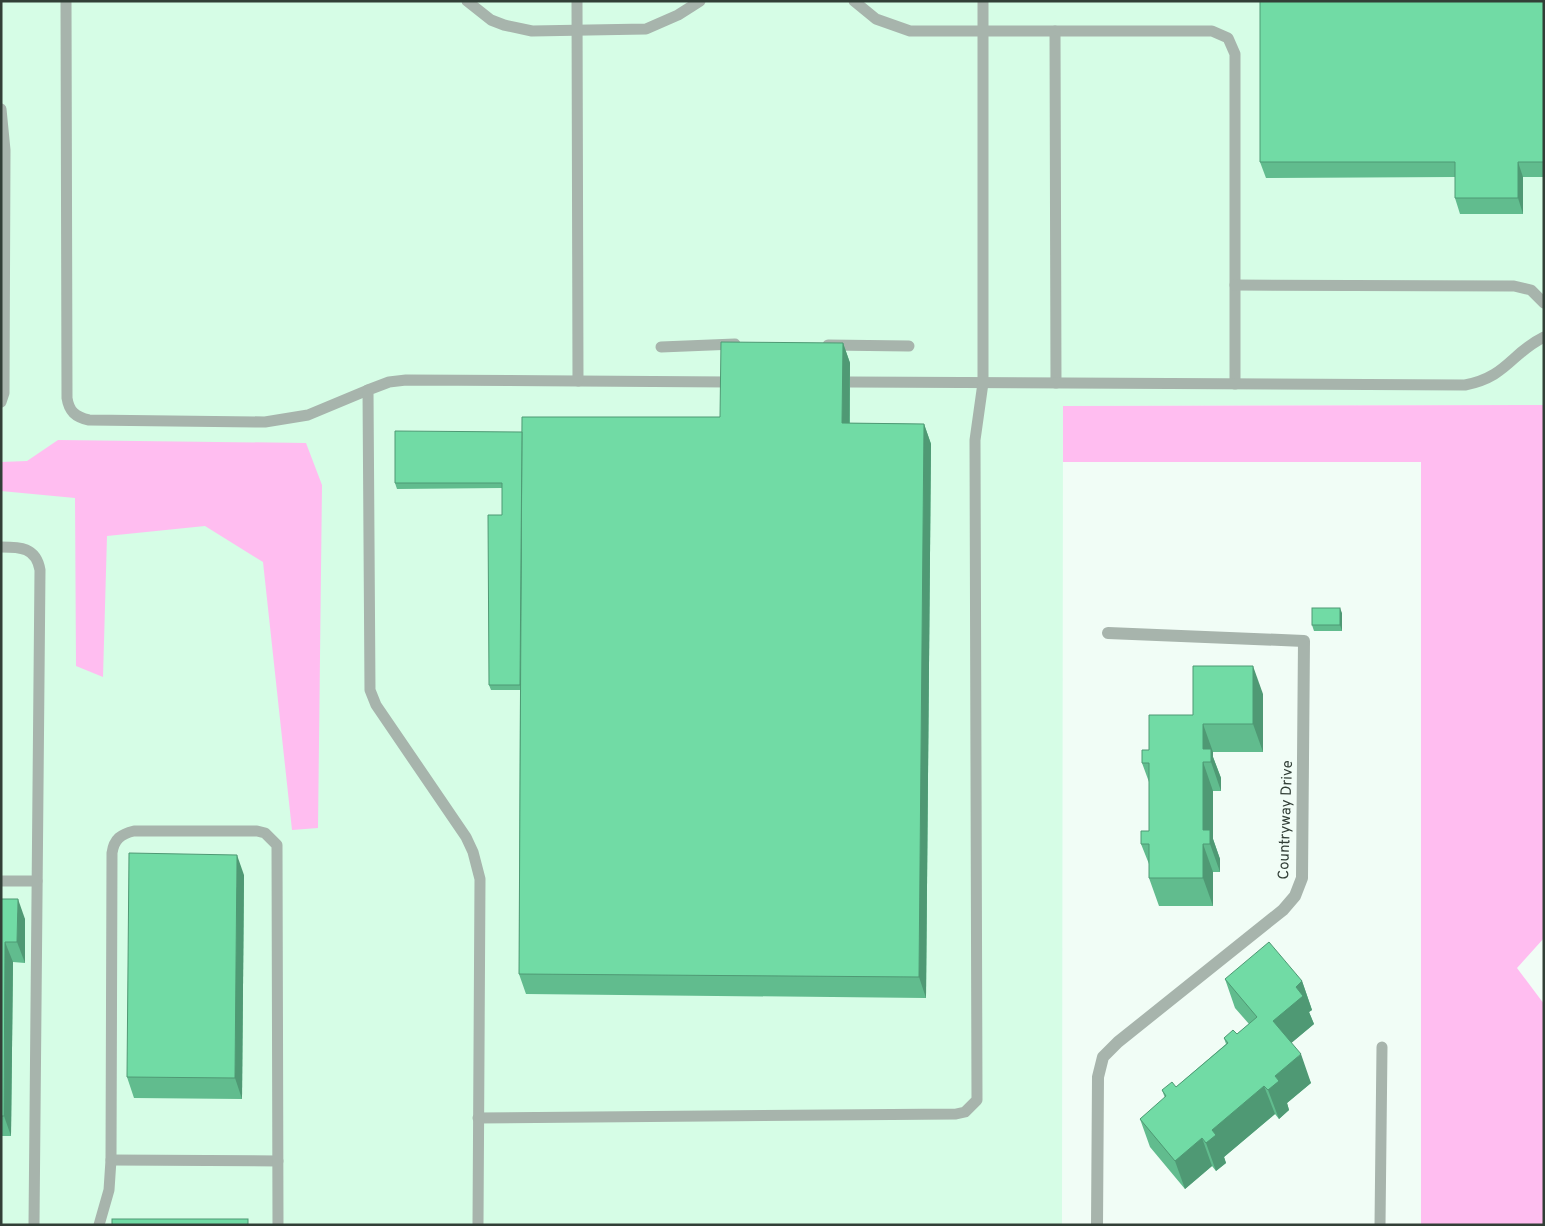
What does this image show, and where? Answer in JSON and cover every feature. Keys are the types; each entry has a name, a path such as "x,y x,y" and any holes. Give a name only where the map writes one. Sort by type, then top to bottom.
{"street":[{"name":"Countryway Drive","path":"1097,1225 1098,1077 1103,1057 1118,1042 1283,910 1299,888 1302,878 1304,641 1108,633"}],"lane":[{"path":"66,1 67,398 68,406 73,414 89,420 265,422 308,415 389,382 406,380 728,382"},
{"path":"467,1 491,20 504,26 532,31 646,29 678,15 700,1"},
{"path":"577,1 578,381"},
{"path":"854,1 876,19 910,31 1212,31 1228,38 1235,54 1235,384"},
{"path":"478,1118 956,1114 972,1107 977,1100 975,440 983,383 983,1"},
{"path":"1055,31 1056,383"},
{"path":"1,108 3,150 4,393 1,402"},
{"path":"1235,285 1514,286 1531,290 1544,303"},
{"path":"850,382 1465,385 1493,376 1506,368 1530,344 1544,337"},
{"path":"661,347 743,344"},
{"path":"816,344 909,346"},
{"path":"368,390 370,690 376,705 466,837 480,879 478,1225"},
{"path":"1,547 27,549 34,554 40,570 34,1225"},
{"path":"99,1225 109,1190 112,1160 113,845 118,837 134,831 257,832 272,838 277,845 278,1225"},
{"path":"1,881 37,881"},
{"path":"1380,1225 1382,1046"},
{"path":"112,1160 278,1162"}],"shaded area":[{"path":"1,1 1544,1 1544,405 1063,406 1062,1225 1,1225"},
{"path":"1544,405 1544,938 1517,968 1544,1004 1544,1225 1421,1225 1421,462 1063,462 1063,406"},
{"path":"58,440 306,443 322,485 318,828 292,830 263,562 205,526 107,536 103,677 76,666 75,498 1,491 1,462 27,461"}],"building":[{"path":"1260,1 1544,1 1544,162 1518,162 1518,198 1455,198 1455,162 1260,162"},
{"path":"721,342 843,343 842,423 924,424 919,977 519,974 522,417 720,417"},
{"path":"395,431 522,432 520,685 489,685 488,515 502,515 502,483 395,483"},
{"path":"1312,608 1340,608 1340,625 1312,625"},
{"path":"1193,666 1253,666 1253,724 1203,724 1203,749 1211,749 1211,762 1203,762 1203,830 1210,830 1210,844 1203,844 1203,878 1149,878 1149,844 1141,844 1141,831 1149,831 1149,763 1142,763 1142,750 1149,750 1149,715 1193,715"},
{"path":"129,853 237,855 235,1078 127,1077"},
{"path":"1,899 18,899 17,942 5,942 4,1116 1,1116"},
{"path":"1269,942 1302,981 1296,987 1303,996 1273,1021 1301,1054 1275,1076 1279,1081 1268,1090 1264,1086 1212,1130 1216,1135 1206,1143 1202,1138 1175,1161 1140,1119 1166,1096 1162,1090 1172,1082 1176,1087 1228,1043 1224,1038 1233,1030 1237,1034 1257,1017 1225,979"},
{"path":"112,1219 248,1219 248,1225 112,1225"}]}
